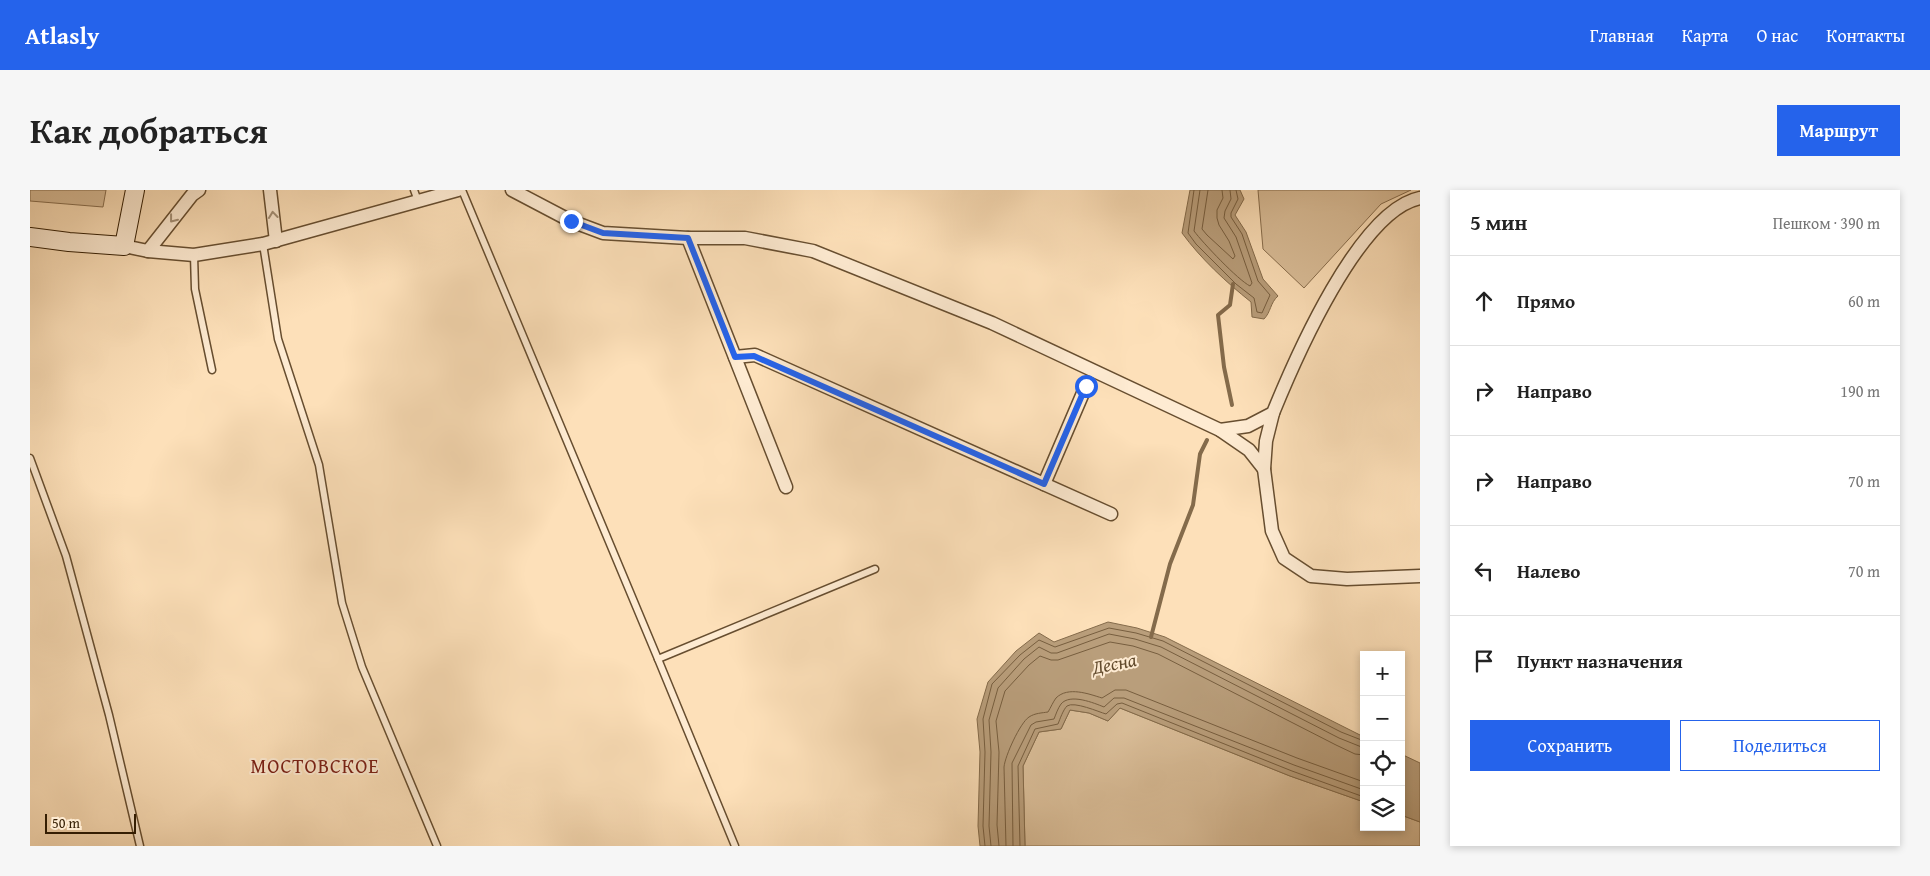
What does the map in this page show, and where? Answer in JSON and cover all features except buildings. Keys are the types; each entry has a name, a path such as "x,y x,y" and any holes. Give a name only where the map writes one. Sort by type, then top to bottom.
{"street":[{"path":"124,246 135,190"},
{"path":"148,251 192,195 199,190"},
{"path":"270,190 276,241"},
{"path":"30,237 194,255 276,241 460,190"},
{"path":"512,190 571,221 603,233 688,238 745,238 813,251 992,323 1220,430 1250,450 1264,469"},
{"path":"1420,198 1389,213 1354,254 1324,304 1273,413 1266,441 1264,469 1272,531 1284,558 1311,576 1347,579 1420,576"},
{"path":"688,238 786,486"},
{"path":"735,357 754,356 1111,514"},
{"path":"1044,484 1086,386"},
{"path":"1220,430 1248,426 1273,413"}],"lane":[{"path":"414,190 418,202"},
{"path":"460,190 735,846"},
{"path":"263,244 278,339 319,465 342,603 362,667 437,846"},
{"path":"194,255 195,289 212,370"},
{"path":"30,458 66,556 109,715 140,846"},
{"path":"658,659 875,569"}],"shaded area":[{"path":"30,190 106,190 103,207 30,201"},
{"path":"1258,190 1411,190 1381,204 1304,288 1263,249"},
{"path":"1120,708 1290,776 1360,801 1360,831 1405,831 1405,816 1420,822 1420,846 1025,846 1023,766 1039,732 1061,729 1070,710 1089,713 1108,721"}],"water":[{"path":"1190,190 1240,190 1244,199 1235,215 1246,232 1263,279 1278,296 1264,319 1252,317 1251,302 1214,270 1182,233"},
{"name":"Десна","path":"1108,622 1137,628 1165,637 1360,735 1360,801 1290,776 1120,708 1108,721 1089,713 1070,710 1061,729 1039,732 1023,766 1025,846 980,846 978,826 980,752 977,719 988,682 1016,651 1039,633 1054,642"},
{"path":"1405,756 1420,763 1420,822 1405,816"}],"waterway":[{"path":"1232,405 1224,367 1218,315 1230,305 1233,284"},
{"path":"1151,637 1170,564 1193,505 1200,454 1207,440"}],"district":[{"name":"МОСТОВСКОЕ","path":"315,766"}],"route":[{"path":"571,221 603,233 688,238 735,357 754,356 1044,484 1086,386"}]}
